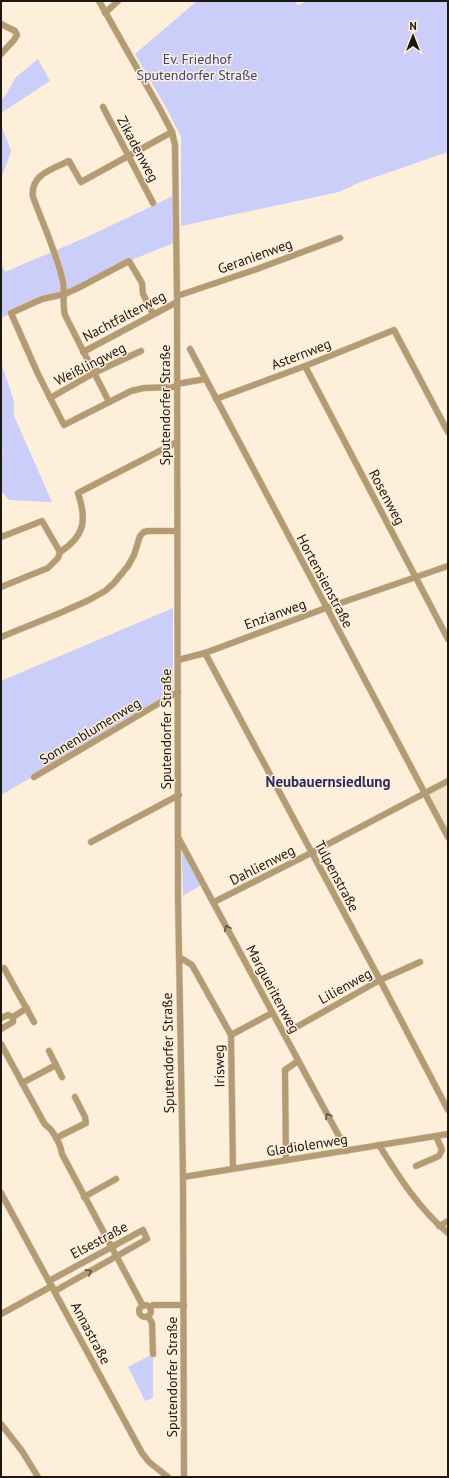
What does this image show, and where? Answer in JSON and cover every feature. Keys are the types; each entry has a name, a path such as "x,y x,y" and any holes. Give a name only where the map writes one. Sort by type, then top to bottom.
{"street":[{"name":"Sputendorfer Straße","path":"99,1 172,132 175,146 177,299 179,957 183,1177 184,1477"},
{"path":"105,13 118,1"},
{"path":"1,24 15,31 17,35 1,54"},
{"name":"Zikadenweg","path":"103,107 153,203"},
{"path":"109,402 65,315 65,294 61,273 33,198 33,184 39,176 69,161 81,182 172,132"},
{"name":"Geranienweg","path":"177,299 340,238"},
{"path":"153,314 143,294 142,283 129,261 65,294 42,299 11,313 27,346 28,352 64,425 137,389 177,385 205,379"},
{"name":"Nachtfalterweg","path":"83,352 153,314 177,299"},
{"name":"Asternweg","path":"216,399 305,366 394,330 448,432"},
{"name":"Hortensienstraße","path":"190,349 448,837"},
{"name":"Weißlingweg","path":"50,398 94,373 141,351"},
{"name":"Rosenweg","path":"305,366 448,639"},
{"path":"1,587 48,568 58,558 60,552 72,544 81,531 84,519 78,493 177,442"},
{"path":"1,538 42,521 60,552"},
{"path":"1,638 66,611 105,591 114,583 128,566 134,555 140,536 144,532 177,531"},
{"name":"Enzianweg","path":"178,660 205,653 326,608 448,566"},
{"name":"Tulpenstraße","path":"205,653 448,1110"},
{"name":"Sonnenblumenweg","path":"34,777 178,692"},
{"name":"Dahlienweg","path":"214,902 448,781"},
{"path":"91,842 179,795"},
{"name":"Margueritenweg","path":"179,838 347,1151"},
{"name":"Irisweg","path":"179,957 192,965 231,1035 233,1168"},
{"name":"Lilienweg","path":"284,1034 380,980 420,962"},
{"path":"4,968 34,1022"},
{"path":"1,1029 13,1022 13,1017 27,1008"},
{"path":"231,1035 272,1013"},
{"path":"1,1018 8,1015 13,1017"},
{"path":"1,1044 44,1123 51,1129 56,1138 62,1154 84,1197 143,1306 150,1308"},
{"path":"49,1051 62,1076"},
{"path":"286,1160 285,1070 298,1061"},
{"path":"22,1083 56,1065"},
{"path":"56,1138 86,1123 85,1117 75,1097"},
{"name":"Gladiolenweg","path":"183,1177 448,1134"},
{"path":"416,1166 439,1156 442,1150 436,1136"},
{"path":"379,1145 411,1195 439,1226 448,1233"},
{"path":"84,1197 116,1179"},
{"name":"Annastraße","path":"1,1193 142,1453 149,1462 168,1477"},
{"path":"439,1226 448,1222"},
{"name":"Elsestraße","path":"1,1314 52,1286 116,1258 147,1239 142,1230 110,1247 52,1286"},
{"path":"150,1308 153,1305 184,1305"},
{"path":"143,1306 140,1309 140,1313 144,1317 148,1316"},
{"path":"148,1316 151,1311 150,1308"},
{"path":"148,1316 152,1323 153,1354"},
{"path":"1,1424 22,1451 38,1477"}],"shaded area":[{"path":"448,784 448,830 447,830 428,794"}],"green space":[{"name":"Ev. Friedhof Sputendorfer Straße","path":"197,1 296,1 297,5 308,1 448,1 448,152 358,183 339,192 181,226 181,137 167,109 135,54"},
{"path":"38,59 50,81 1,113 1,99 6,95 15,78"},
{"path":"1,125 11,151 1,179"},
{"path":"173,196 174,243 129,261 105,274 1,318 1,263 5,272 87,237"},
{"path":"1,362 14,401 14,416 52,502 9,500 1,491 1,456 3,455 1,450"},
{"path":"173,608 173,695 1,795 1,681"},
{"path":"183,853 201,885 183,896 182,854"},
{"path":"153,1354 153,1398 145,1401 128,1367"}],"district":[{"name":"Neubauernsiedlung","path":"328,781"}]}
